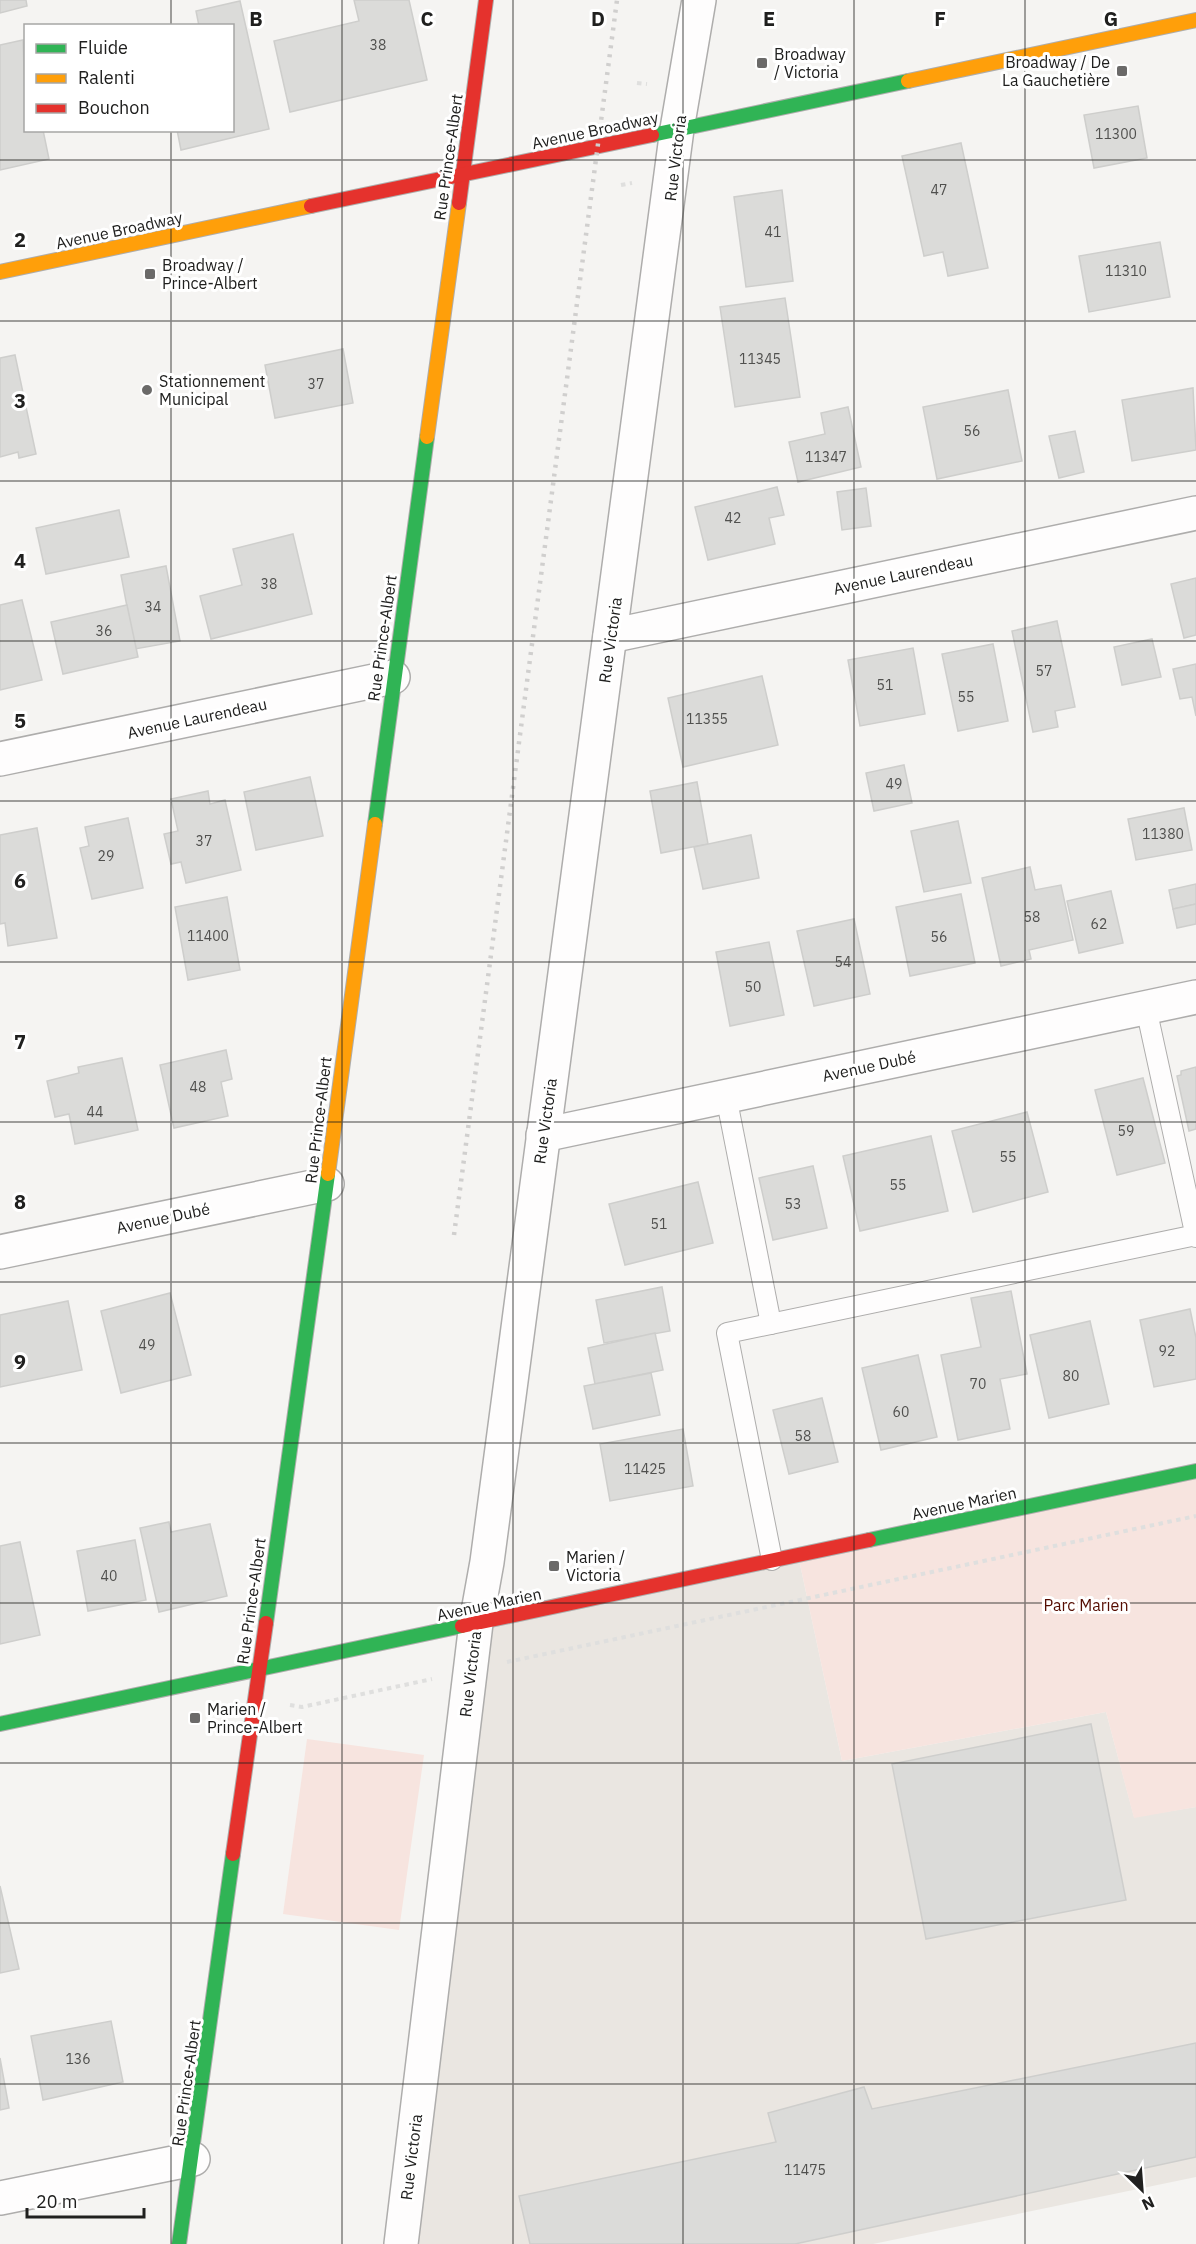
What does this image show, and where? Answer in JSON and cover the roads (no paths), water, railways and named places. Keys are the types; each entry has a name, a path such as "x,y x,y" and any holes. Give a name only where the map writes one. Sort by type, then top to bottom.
{"street":[{"name":"Rue Prince-Albert","path":"179,2244 193,2158 258,1669 327,1184 393,677 486,0"},
{"name":"Rue Victoria","path":"401,2244 476,1623 487,1562 677,129 699,0"},
{"name":"Avenue Broadway","path":"0,272 1196,20"},
{"name":"Avenue Laurendeau","path":"610,636 1196,513"},
{"name":"Avenue Laurendeau","path":"0,759 393,677"},
{"name":"Avenue Dubé","path":"543,1135 1196,997"},
{"name":"Avenue Dubé","path":"0,1252 327,1184"},
{"name":"Avenue Marien","path":"0,1724 1196,1471"},
{"path":"0,2198 193,2158"}],"lane":[{"path":"772,1560 727,1333 1196,1236 1146,1008"},
{"path":"726,1096 771,1324"}],"railway":[{"path":"454,1235 617,0"}],"place":[{"name":"Broadway / Victoria","path":"762,63"},
{"name":"Broadway / De La Gauchetière","path":"1122,71"},
{"name":"Broadway / Prince-Albert","path":"150,274"},
{"name":"Stationnement Municipal","path":"147,390"},
{"name":"Marien / Victoria","path":"554,1566"},
{"name":"Marien / Prince-Albert","path":"195,1718"}],"park label":[{"name":"Parc Marien","path":"1086,1605"}]}
